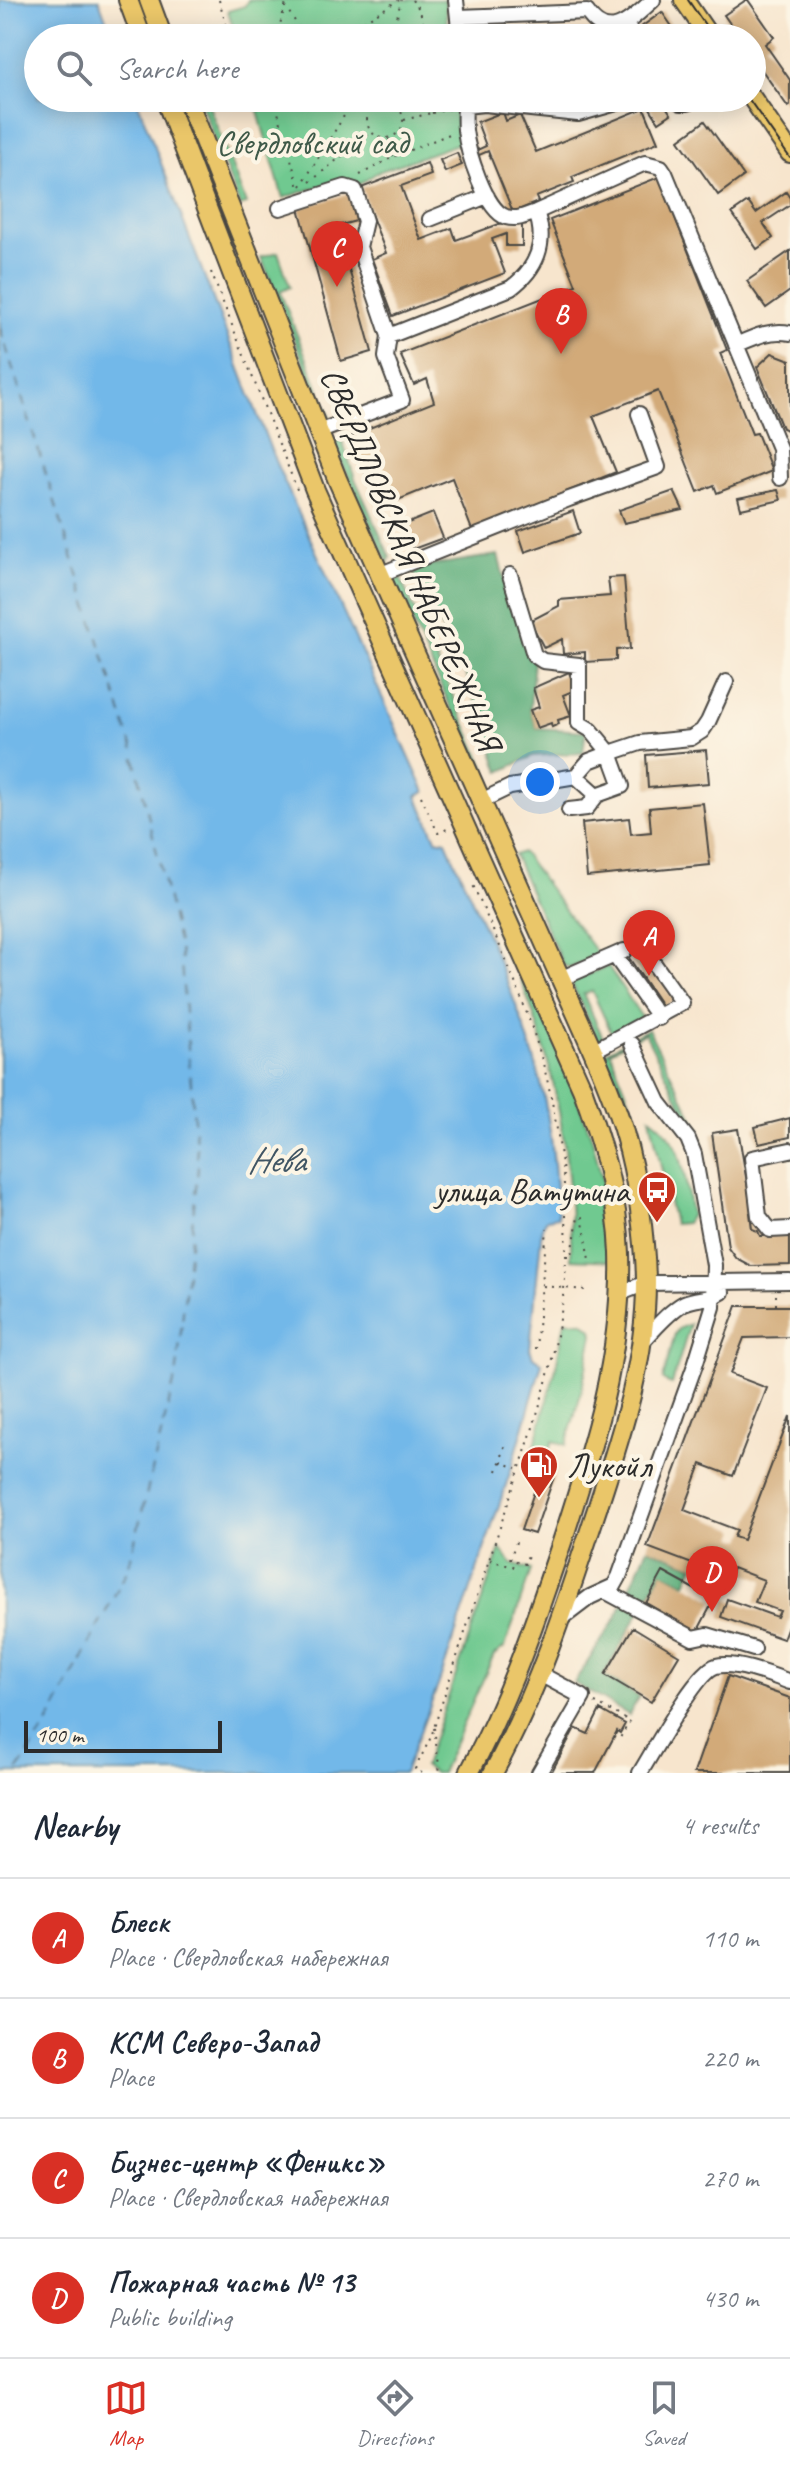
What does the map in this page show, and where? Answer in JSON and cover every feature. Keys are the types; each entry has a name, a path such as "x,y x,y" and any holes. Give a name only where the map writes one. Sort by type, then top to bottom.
{"main road":[{"path":"128,0 137,24"},
{"path":"149,0 158,24"},
{"path":"684,0 700,24"},
{"name":"СВЕРДЛОВСКАЯ НАБЕРЕЖНАЯ","path":"170,112 315,490 582,1088 602,1144 613,1194 620,1249 621,1293 607,1390 586,1469 521,1664 469,1773"},
{"name":"СВЕРДЛОВСКАЯ НАБЕРЕЖНАЯ","path":"192,112 318,432 593,1051 626,1138 643,1237 646,1283 633,1389 561,1619 540,1674 493,1773"},
{"path":"762,112 790,153"}],"street":[{"path":"456,0 459,24"},
{"path":"626,24 653,0"},
{"path":"458,17 587,6 595,24"},
{"path":"465,112 469,153 493,208 504,216 518,219 645,163 661,167 779,448 780,478"},
{"path":"559,112 583,112"},
{"path":"280,208 351,187 355,190 365,221 359,247 389,336 386,357 402,400 318,432"},
{"path":"430,219 487,196"},
{"path":"389,336 511,288 527,276 541,238 536,212"},
{"path":"736,345 760,334 790,333"},
{"path":"381,574 658,467 639,414"},
{"path":"510,575 534,655 543,661 579,665 579,723 591,730 610,753 622,786 597,795 587,808 569,810"},
{"path":"481,801 510,787 576,776 589,761 640,743 691,738 702,731 708,722 726,682"},
{"path":"576,776 597,795"},
{"path":"560,979 640,944 682,1003 593,1051"},
{"path":"625,951 659,1018"},
{"path":"561,1619 590,1597 614,1586 619,1577 695,1365 714,1298 715,1282 694,1154 688,1139 659,1102 632,1044"},
{"path":"790,1150 752,1158 759,1216 770,1230 790,1229"},
{"path":"621,1293 646,1283 790,1281"},
{"path":"641,1343 682,1304 714,1298 735,1282"},
{"path":"605,1591 693,1638 707,1635 754,1649"},
{"path":"640,1773 698,1680 712,1666 727,1664 790,1682"},
{"path":"539,1773 583,1697 540,1674"}],"path":[{"path":"219,0 226,24"},
{"path":"280,24 287,0"},
{"path":"396,24 400,0"},
{"path":"360,24 400,0"},
{"path":"412,0 420,10 423,24"},
{"path":"285,5 297,24"},
{"path":"278,112 299,189"},
{"path":"299,189 346,112"},
{"path":"370,112 367,117 371,132 378,137 389,138 399,131 403,120 400,112"},
{"path":"403,120 434,112"},
{"path":"351,187 354,178 393,157 465,129"},
{"path":"299,189 317,179 371,132"},
{"path":"389,138 393,157"},
{"path":"211,272 302,503"},
{"path":"421,796 438,833 448,828 451,834"},
{"path":"422,1773 415,1769 434,1727 490,1560 548,1372 560,1317 566,1256 563,1176 552,1101 542,1060 529,1015 469,876"},
{"path":"566,1256 572,1256 578,1217 582,1217 590,1259"},
{"path":"536,1349 547,1229"},
{"path":"542,1286 586,1290"},
{"path":"776,1294 776,1306"},
{"path":"497,1471 507,1441"},
{"path":"500,1461 520,1469"},
{"path":"516,1542 510,1559 525,1564 528,1555"},
{"path":"490,1560 513,1567 515,1561"},
{"path":"583,1697 630,1721 620,1738"},
{"path":"434,1727 440,1773"}],"green space":[{"name":"Свердловский сад","path":"248,0 445,0 447,24 232,24 228,11 245,6"},
{"path":"204,112 211,112 246,204 240,206"},
{"name":"Свердловский сад","path":"258,112 455,112 460,143 378,172 357,186 351,180 343,179 283,198"},
{"path":"278,252 290,287 280,292 331,419 327,420 261,257"},
{"path":"342,440 355,479 390,557 388,563 333,443"},
{"path":"498,555 512,608 534,660 530,710 537,728 586,731 583,753 533,756 500,772 470,684 413,571 421,567"},
{"path":"400,578 491,781 485,784 394,581"},
{"path":"522,852 599,956 570,968 563,965 514,855"},
{"path":"608,966 643,1019 612,1034 592,991 583,994 603,1038 598,1040 571,982"},
{"path":"526,974 592,1138 606,1196 613,1261 571,1259 569,1187 560,1116 543,1046 520,978"},
{"path":"648,1029 698,1128 694,1130 645,1033 610,1051 636,1116 643,1141 639,1142 605,1054 606,1052"},
{"path":"650,1117 670,1137 681,1160 691,1215 686,1223 674,1224"},
{"path":"565,1321 584,1322 592,1329 581,1393 566,1445 553,1441 550,1449 533,1452 555,1372"},
{"path":"690,1324 672,1384 666,1382 663,1379 675,1334 679,1328"},
{"path":"648,1548 694,1566 686,1583 662,1572 604,1675 639,1697 629,1715 574,1683 616,1618"},
{"path":"500,1549 512,1564 531,1570 505,1647 494,1655 441,1773 434,1773 424,1766"}],"water":[{"name":"Нева","path":"0,0 99,0 108,24 24,24 24,112 141,112 276,463 425,792 417,796 436,839 446,841 525,1030 548,1117 558,1217 547,1219 542,1227 530,1349 533,1357 542,1363 512,1467 439,1683 404,1773 0,1773"}],"building":[{"path":"748,0 765,24 730,24 724,15"},
{"path":"662,12 670,24 645,24"},
{"path":"766,26 774,37 766,43"},
{"path":"766,45 790,80 788,107 766,76"},
{"path":"503,112 506,121 520,115 536,152 634,112 646,112 658,142 572,177 574,182 536,197 538,202 513,212 488,151 477,156 475,151 486,146 477,122"},
{"path":"652,112 670,112 671,114 659,122"},
{"path":"705,121 744,176 718,195 679,140"},
{"path":"457,153 462,165 445,172 440,160"},
{"path":"427,163 431,175 401,186 421,240 452,228 456,240 502,223 522,223 522,246 506,246 506,234 492,239 505,273 393,316 372,259 386,253 361,188"},
{"path":"659,177 727,350 720,353 752,434 757,433 772,471 717,493 714,485 698,492 658,391 593,416 616,472 472,530 452,478 381,507 352,435 434,402 427,379 414,385 400,354 576,285 550,220"},
{"path":"786,192 790,205 763,223 773,238 757,249 732,213 748,202 756,213"},
{"path":"349,194 356,221 337,226 372,352 341,361 299,208"},
{"path":"790,251 790,291 766,308 747,281"},
{"path":"772,353 790,360 790,431 782,428 757,367"},
{"path":"778,490 781,500 741,509 738,498"},
{"path":"674,491 683,510 624,523 619,510"},
{"path":"573,511 580,533 525,552 518,531"},
{"path":"433,513 443,538 413,549 403,525"},
{"path":"624,577 630,649 616,650 616,660 585,662 585,652 563,654 562,639 544,648 530,621 559,606 559,600 610,596 608,578"},
{"path":"569,672 575,690 563,695 571,716 558,720 559,724 552,727 551,723 537,728 530,710 539,707 533,688"},
{"path":"706,750 709,783 648,788 646,755"},
{"path":"703,803 710,865 587,877 582,823 629,818 631,834 651,832 649,808"},
{"path":"632,939 674,1000 663,1008 621,946"},
{"path":"790,1118 790,1137 759,1144 755,1127"},
{"path":"738,1129 752,1229 758,1231 760,1236 790,1236 790,1265 751,1266 736,1258 728,1247 712,1133"},
{"path":"737,1306 790,1306 790,1337 744,1338 730,1374 767,1388 733,1476 701,1464 684,1510 737,1530 734,1537 743,1540 790,1416 790,1620 783,1639 721,1617 727,1599 777,1617 780,1611 755,1602 764,1580 733,1568 729,1578 647,1547"},
{"name":"Лукойл","path":"544,1463 557,1468 534,1534 521,1530"},
{"path":"663,1572 714,1600 697,1632 646,1603"},
{"path":"633,1627 679,1655 651,1702 605,1675"},
{"path":"728,1676 790,1698 790,1773 694,1773"},
{"path":"600,1710 625,1724 620,1733 617,1731 595,1773 551,1773 575,1728 588,1734"}],"ferry route":[{"path":"0,328 132,746 180,951 198,1168 177,1370 128,1569 47,1725 16,1773"}],"tram line":[{"path":"688,0 704,24"},
{"path":"758,112 790,158"}],"place":[{"name":"Бизнес-центр «Феникс»","path":"337,287"},
{"name":"КСМ Северо-Запад","path":"561,354"},
{"name":"Блеск","path":"649,976"},
{"name":"улица Ватутина","path":"657,1224"},
{"name":"Лукойл","path":"539,1499"},
{"name":"Пожарная часть № 13","path":"712,1612"}]}
